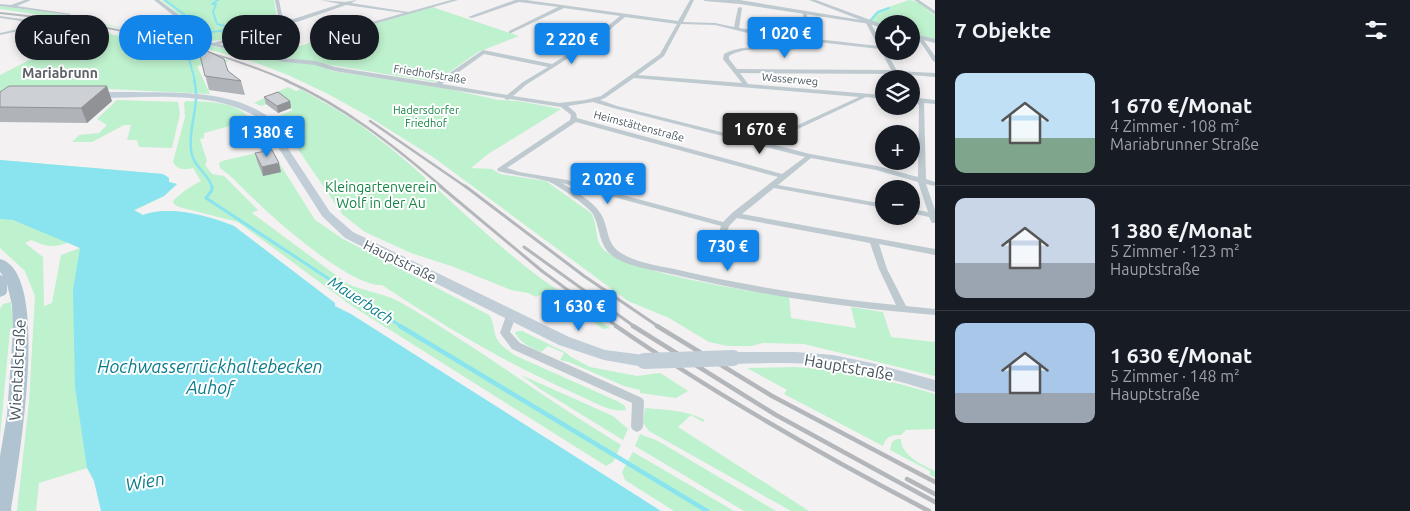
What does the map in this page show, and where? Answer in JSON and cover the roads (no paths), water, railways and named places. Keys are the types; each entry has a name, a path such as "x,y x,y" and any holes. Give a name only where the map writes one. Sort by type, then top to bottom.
{"main road":[{"name":"Hauptstraße","path":"83,95 206,98 235,102 251,108 260,114 326,214 342,230 511,316 587,350 644,361 792,357 835,361 894,374 935,386"},
{"name":"Wientalstraße","path":"0,263 9,273 16,287 20,304 21,331 16,416 1,511"},
{"path":"0,280 0,292"}],"street":[{"path":"11,6 29,0"},
{"path":"156,0 176,15"},
{"path":"277,0 280,15"},
{"path":"322,0 408,13"},
{"path":"300,18 355,0"},
{"path":"379,21 456,0"},
{"path":"470,17 518,0 680,23 716,24 736,29 875,47"},
{"path":"594,100 606,95 662,55 692,0"},
{"path":"705,0 740,2 875,25"},
{"path":"810,0 868,23 875,36"},
{"path":"916,0 935,13"},
{"path":"920,0 929,2"},
{"path":"0,5 69,14"},
{"path":"511,32 562,7"},
{"path":"736,29 740,8"},
{"path":"747,86 726,59 726,55 739,49 802,48 806,45 805,13"},
{"path":"507,98 525,83 594,40 623,16"},
{"path":"0,17 44,23 44,25 0,34"},
{"path":"920,37 935,41"},
{"path":"920,38 935,60"},
{"name":"Friedhofstraße","path":"212,45 284,60 316,63 334,69 566,107 594,100"},
{"path":"437,85 483,52 553,66"},
{"path":"735,71 875,72"},
{"path":"920,74 935,75"},
{"name":"Wasserweg","path":"634,76 875,97"},
{"path":"761,144 865,96"},
{"path":"594,100 761,144 810,156 877,168 935,184"},
{"path":"920,100 935,102"},
{"path":"920,103 922,104 923,181 934,218"},
{"path":"566,107 574,114 574,119 501,169 567,182 726,225"},
{"name":"Heimstättenstraße","path":"574,119 785,176"},
{"path":"720,243 726,225 735,215 810,156"},
{"path":"552,180 592,209 599,218 605,242 618,255 662,269 737,286 785,294 935,312"},
{"path":"774,186 875,204"},
{"path":"920,214 934,218"},
{"path":"735,215 935,252"},
{"path":"874,242 883,269 903,309"},
{"path":"511,316 505,333 516,346 638,401 637,427"}],"water":[{"name":"Hochwasserrückhaltebecken Auhof","path":"0,160 163,174 169,178 169,182 177,184 164,196 134,210 143,215 153,212 177,211 201,215 234,226 335,303 335,306 351,314 661,511 101,511 94,481 87,468 75,387 73,290 80,248 13,220 0,219"}],"waterway":[{"name":"Mauerbach","path":"165,0 189,18 190,27 187,51 195,81"},
{"path":"212,32 236,29 217,24 213,12 216,4 212,4 218,0"},
{"path":"870,21 878,12 889,8"},
{"name":"Mauerbach","path":"194,80 196,98 191,132 192,156 208,178 212,187"},
{"name":"Mauerbach","path":"212,187 206,198 402,327"},
{"name":"Mauerbach","path":"400,326 707,511"}],"railway":[{"path":"0,13 72,22 147,36 220,56 288,81"},
{"path":"285,80 307,90 348,114 405,156 442,187"},
{"path":"370,121 466,187"},
{"path":"440,186 542,271 618,327"},
{"path":"465,186 584,276 659,327"},
{"path":"524,247 635,327"},
{"path":"616,326 731,400 849,468 929,511"},
{"path":"633,326 776,415 935,502"},
{"path":"657,326 772,396 935,482"},
{"path":"907,479 935,494"}],"district":[{"name":"Mariabrunn","path":"60,73"}],"park label":[{"name":"Hadersdorfer Friedhof","path":"426,116"},
{"name":"Kleingartenverein Wolf in der Au","path":"381,196"}],"water label":[{"name":"Wien","path":"145,481"}]}
